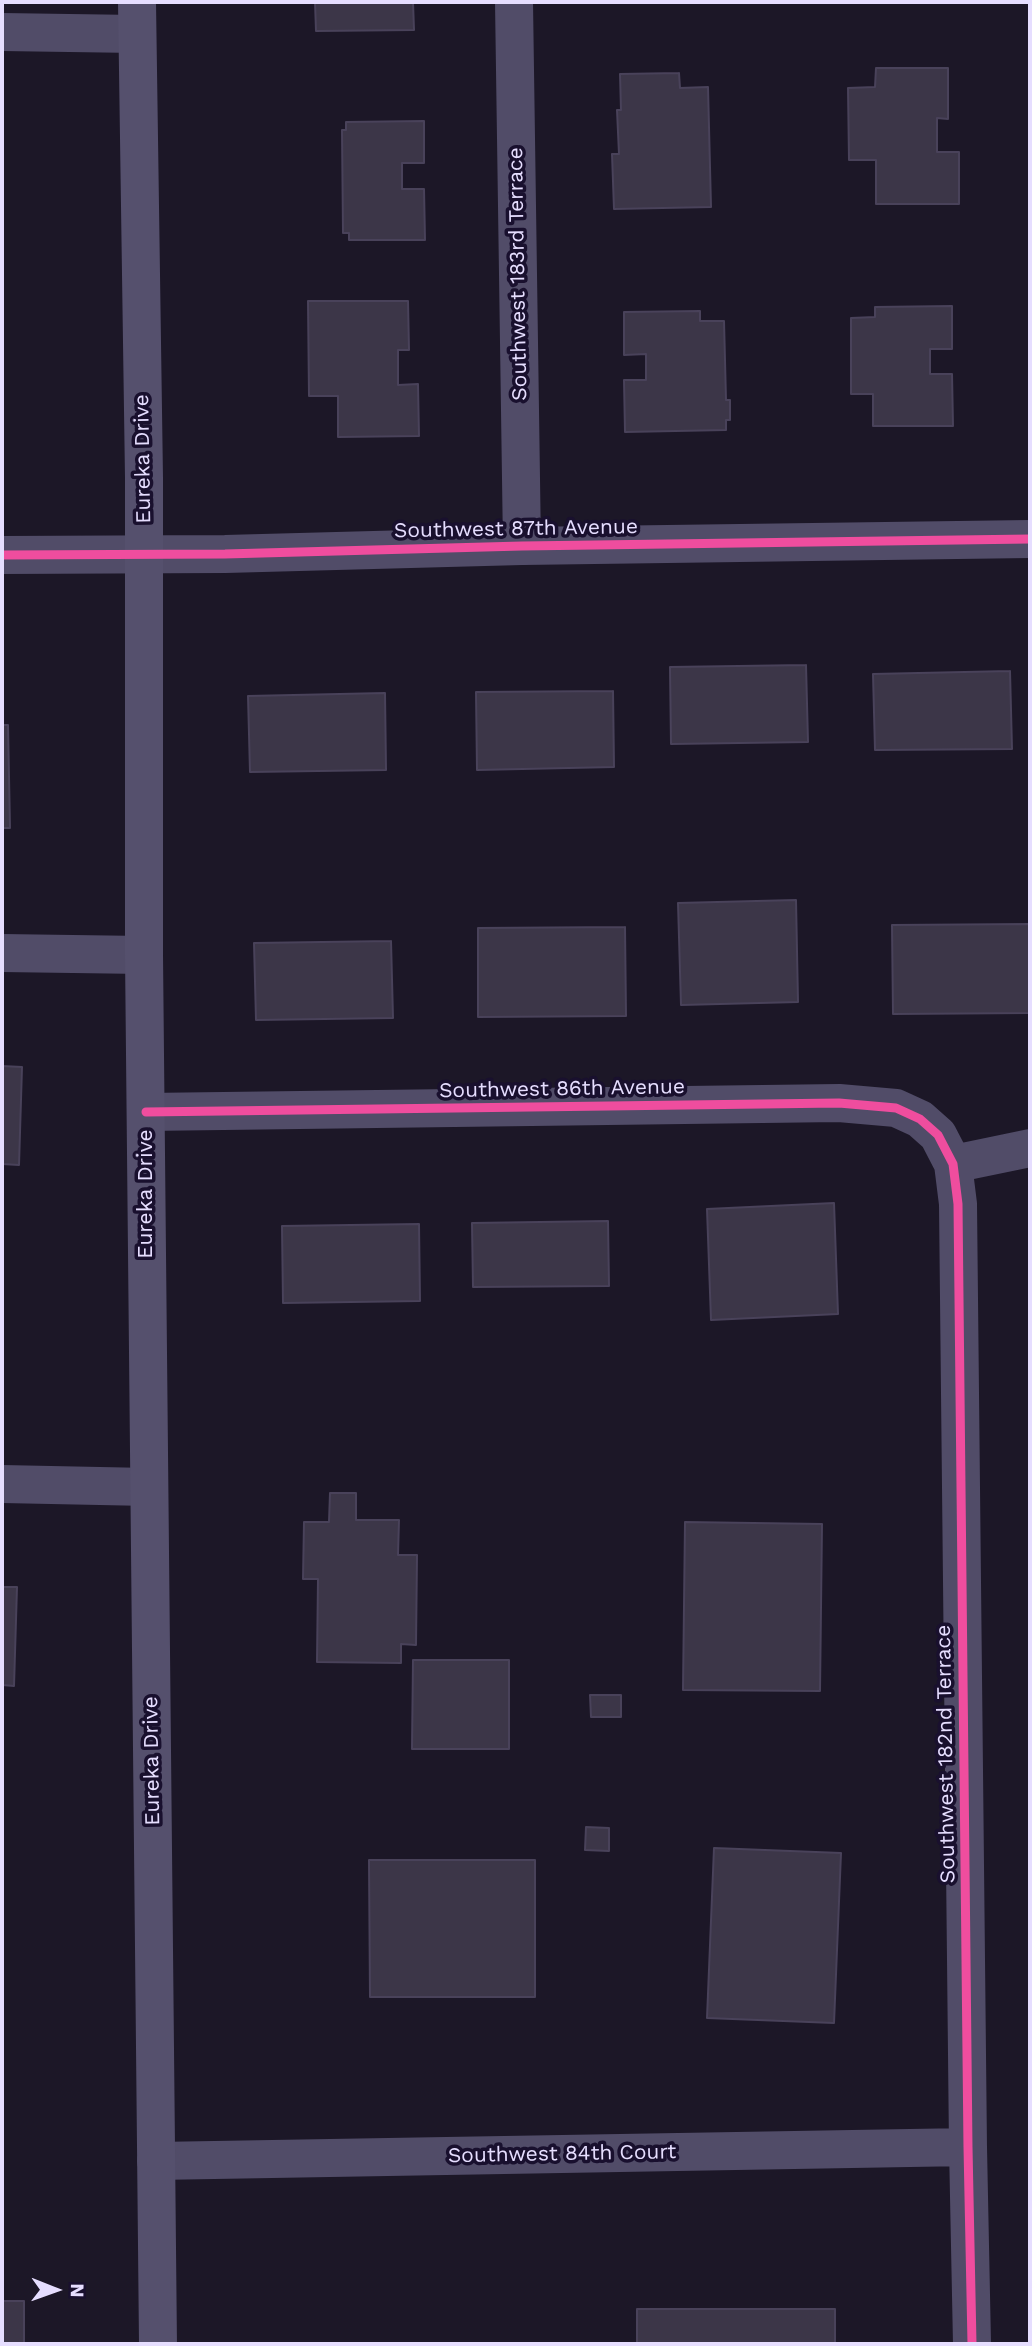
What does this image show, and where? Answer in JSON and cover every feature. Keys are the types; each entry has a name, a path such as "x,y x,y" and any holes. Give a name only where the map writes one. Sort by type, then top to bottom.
{"main road":[{"name":"Eureka Drive","path":"137,18 144,554 144,955 158,2344"}],"street":[{"name":"Southwest 183rd Terrace","path":"514,2 522,546"},
{"path":"2,32 137,18"},
{"name":"Southwest 87th Avenue","path":"2,555 1030,539"},
{"path":"2,953 144,955"},
{"name":"Southwest 86th Avenue","path":"146,1112 869,1104 895,1108 920,1119 938,1135 953,1164"},
{"path":"953,1164 1030,1149"},
{"name":"Southwest 182nd Terrace","path":"953,1164 958,1203 972,2344"},
{"path":"2,1484 149,1487"},
{"name":"Southwest 84th Court","path":"156,2161 968,2147"}],"building":[{"path":"315,2 413,2 414,30 316,31"},
{"path":"876,68 948,68 948,119 937,118 937,152 959,152 959,204 876,204 876,160 849,160 848,88 875,87"},
{"path":"679,73 680,88 708,87 711,207 614,209 612,154 619,154 617,110 621,110 620,74"},
{"path":"424,121 424,163 402,163 402,189 424,189 425,240 349,240 349,233 343,233 342,130 346,130 346,122"},
{"path":"308,301 408,301 409,350 398,350 398,385 418,384 419,436 338,437 338,396 309,396"},
{"path":"952,306 952,349 930,349 930,374 952,374 953,426 873,426 873,394 851,394 851,318 875,317 875,307"},
{"path":"700,311 700,321 724,321 726,400 730,400 730,420 726,420 726,430 625,432 624,380 646,380 646,354 624,355 624,312"},
{"path":"806,665 808,742 671,744 670,667"},
{"path":"1010,671 1012,749 875,750 873,674"},
{"path":"613,691 614,767 477,770 476,692"},
{"path":"385,693 386,770 250,772 248,696"},
{"path":"2,725 8,725 10,828 2,828"},
{"path":"796,900 798,1002 681,1005 678,903"},
{"path":"1030,924 1030,1013 893,1014 892,925"},
{"path":"625,927 626,1016 478,1017 478,928"},
{"path":"391,941 393,1018 256,1020 254,943"},
{"path":"2,1066 22,1067 19,1165 2,1164"},
{"path":"834,1203 838,1314 711,1320 707,1209"},
{"path":"608,1221 609,1286 473,1287 472,1223"},
{"path":"419,1224 420,1301 283,1303 282,1226"},
{"path":"330,1493 356,1493 356,1520 399,1520 398,1555 417,1555 416,1645 401,1644 401,1663 317,1662 318,1579 303,1579 304,1522 329,1522"},
{"path":"685,1522 822,1524 820,1691 683,1690"},
{"path":"2,1587 17,1587 14,1686 2,1685"},
{"path":"413,1660 509,1660 509,1749 412,1749"},
{"path":"590,1695 621,1695 621,1717 591,1717"},
{"path":"586,1827 609,1828 609,1851 585,1850"},
{"path":"714,1848 841,1853 834,2023 707,2018"},
{"path":"369,1860 535,1860 535,1997 370,1997"},
{"path":"2,2301 24,2301 24,2344 2,2344"},
{"path":"637,2309 835,2309 835,2344 637,2344"}],"cycle path":[{"path":"2,555 225,554 522,546 1030,539"},
{"path":"146,1112 839,1103 896,1108 920,1119 938,1135 953,1164 958,1204 972,2344"}]}
